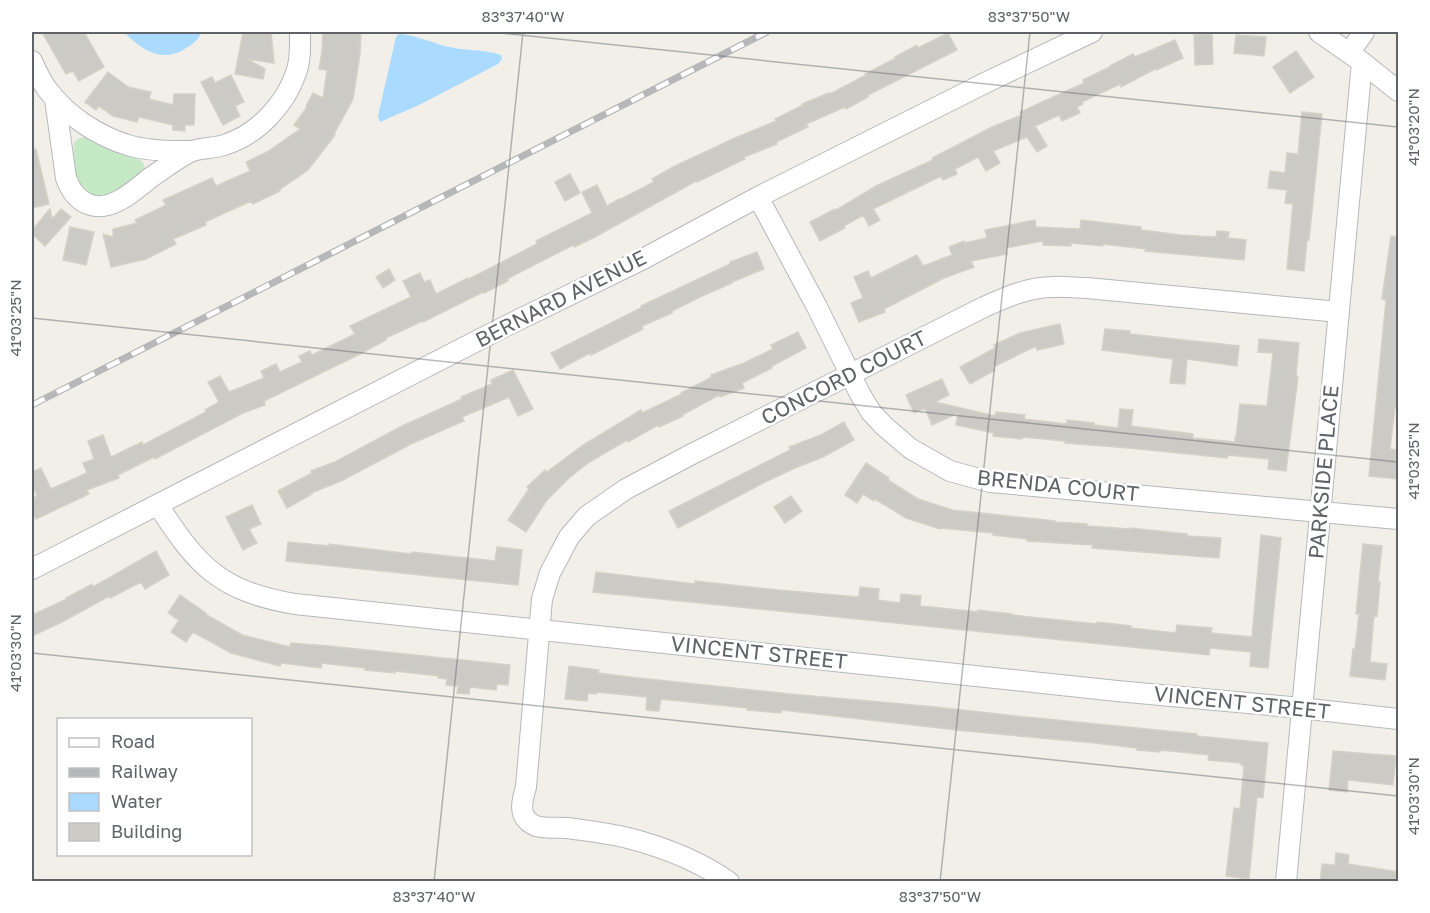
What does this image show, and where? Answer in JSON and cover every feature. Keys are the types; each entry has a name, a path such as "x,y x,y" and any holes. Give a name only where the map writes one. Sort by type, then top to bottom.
{"street":[{"path":"32,61 45,87 55,99 92,129 130,146 151,150 191,151 224,145 244,137 266,120 281,103 297,72 300,32"},
{"name":"BERNARD AVENUE","path":"32,569 643,259 758,198 989,81 1092,32"},
{"path":"1319,32 1398,91"},
{"path":"1356,58 1364,32"},
{"name":"PARKSIDE PLACE","path":"1286,882 1339,312 1356,58"},
{"path":"55,99 66,178 73,193 87,204 102,206 121,200 191,151"},
{"name":"BRENDA COURT","path":"758,198 871,412 898,439 941,466 990,482 1398,519"},
{"name":"CONCORD COURT","path":"729,882 685,857 649,844 604,833 537,827 527,821 522,812 542,599 556,560 569,537 587,516 626,489 692,454 984,306 1030,290 1052,287 1087,288 1339,312"},
{"name":"VINCENT STREET","path":"158,505 200,563 216,576 254,595 295,604 1398,719"}],"green space":[{"path":"84,137 109,150 140,160 144,166 143,174 115,197 94,196 86,192 77,179 74,161 74,143"}],"water":[{"path":"124,32 202,32 197,40 177,53 161,55 145,49"},
{"path":"399,34 452,48 494,53 501,55 502,59 498,64 419,105 380,122 378,116 396,37"}],"building":[{"path":"42,32 84,32 104,67 79,81 73,71 66,74"},
{"path":"243,32 271,32 274,63 247,59 265,69 263,79 235,74"},
{"path":"323,32 361,32 360,54 353,99 335,135 308,170 280,191 253,204 251,201 205,222 206,225 173,239 176,244 146,259 111,267 103,234 113,237 113,229 137,223 135,220 166,205 163,200 212,178 216,186 250,171 246,162 267,152 300,129 294,125 307,107 313,93 323,98 327,70 319,69"},
{"path":"948,33 957,50 868,95 846,109 845,107 806,124 808,127 776,142 777,144 744,157 745,159 696,181 595,237 574,247 573,245 507,279 508,281 386,338 360,354 264,401 265,405 243,413 155,459 154,457 118,475 119,478 87,490 89,494 36,519 32,511 32,499 37,496 32,484 32,472 41,468 51,489 87,473 83,463 94,459 88,441 103,435 111,457 142,442 143,445 206,412 205,410 219,402 208,382 220,376 229,392 264,378 261,371 276,364 280,372 302,362 299,356 310,351 312,355 355,334 350,326 411,297 403,281 420,273 424,282 430,280 436,294 469,279 537,244 536,241 592,213 582,192 597,185 607,206 654,182 652,179 673,167 776,121 775,119 802,104 830,94 917,45 918,48"},
{"path":"1212,34 1213,64 1195,65 1194,35"},
{"path":"1236,35 1266,37 1264,56 1234,53"},
{"path":"1175,40 1183,58 1155,69 1121,87 1120,84 1082,102 1083,104 1077,107 1080,113 1062,121 1059,115 1035,126 1047,146 1037,152 1027,137 993,151 1000,163 986,171 978,157 955,169 957,174 943,180 941,176 873,209 880,220 869,226 863,215 844,226 845,228 820,241 810,222 836,210 878,185 933,160 932,158 992,127 1022,115 1020,112 1084,83 1083,80 1133,54 1135,57"},
{"path":"1296,51 1314,77 1290,93 1273,67"},
{"path":"108,72 128,87 151,92 149,99 173,105 174,94 195,94 194,125 185,125 185,131 173,130 173,125 139,117 137,122 113,116 99,106 96,110 85,102"},
{"path":"231,75 244,102 235,106 240,116 223,125 201,82 212,77 215,83"},
{"path":"1302,112 1322,114 1304,271 1287,269 1293,204 1285,203 1287,190 1268,188 1270,171 1285,173 1287,153 1298,154"},
{"path":"36,149 49,204 32,208 32,150"},
{"path":"570,174 580,193 565,201 555,182"},
{"path":"50,209 52,219 61,209 71,217 45,246 32,234 32,230"},
{"path":"1035,220 1036,227 1080,229 1081,220 1141,227 1141,230 1180,235 1216,237 1217,231 1229,232 1228,238 1246,240 1244,260 1145,251 1146,249 1103,244 1103,246 1071,243 1071,246 1043,245 1043,241 1006,248 1007,254 971,261 974,267 944,278 884,309 885,312 859,322 851,303 863,298 854,277 868,271 871,278 917,255 923,266 952,255 949,247 964,241 964,243 987,238 985,230"},
{"path":"70,227 94,232 86,265 63,260"},
{"path":"1391,236 1398,237 1398,407 1395,407 1390,449 1396,450 1398,479 1369,476 1386,300 1382,299"},
{"path":"757,252 764,269 702,296 591,355 590,353 560,369 551,353 730,262"},
{"path":"389,269 395,280 383,288 376,277"},
{"path":"1060,324 1064,344 1037,350 1036,346 993,367 995,370 970,384 960,367 995,348 994,345 1020,333"},
{"path":"1105,329 1130,331 1130,334 1239,346 1237,366 1187,359 1185,384 1170,383 1173,359 1102,350"},
{"path":"798,332 806,348 742,383 744,388 720,397 719,395 683,416 659,427 658,425 628,442 627,440 588,463 547,500 526,532 508,520 529,489 527,487 545,470 547,472 583,445 641,410 642,413 682,394 712,377 711,375 773,349 771,345"},
{"path":"1259,339 1299,343 1296,376 1298,377 1286,471 1268,469 1269,459 1228,455 1227,458 1023,437 1022,439 993,436 994,433 956,425 958,413 932,425 925,408 914,413 906,395 942,379 949,395 935,402 995,416 996,412 1025,415 1024,419 1067,424 1067,420 1118,428 1120,409 1133,410 1131,426 1193,434 1193,438 1235,442 1240,404 1267,406 1273,353 1258,352"},
{"path":"513,370 533,409 518,416 509,397 462,417 464,421 411,444 341,481 311,493 287,508 278,491 312,473 311,471 335,462 402,426 492,384 491,380"},
{"path":"844,422 854,440 823,457 767,481 678,528 669,511 790,450 789,447 821,435"},
{"path":"866,463 918,499 952,510 1087,524 1087,526 1130,528 1221,538 1219,558 1092,548 1093,545 1027,541 1027,539 993,535 993,533 940,529 906,518 863,494 857,503 845,495"},
{"path":"791,496 802,511 785,523 774,507"},
{"path":"252,505 261,524 249,529 257,543 243,550 226,517"},
{"path":"1261,535 1281,538 1268,668 1250,666 1251,652 1210,648 1209,655 593,592 596,572 695,584 695,581 859,597 860,587 879,589 878,600 900,603 901,594 921,596 920,606 978,612 978,610 1097,624 1097,622 1176,633 1177,625 1212,628 1211,633 1252,637"},
{"path":"288,542 495,561 497,547 522,550 518,585 286,561"},
{"path":"1363,544 1382,546 1377,616 1374,615 1370,662 1387,664 1385,680 1350,676 1359,614 1356,614"},
{"path":"156,551 169,575 145,589 141,582 110,598 109,596 32,636 32,615 67,599 92,584 93,587"},
{"path":"180,595 205,614 242,635 290,647 291,643 329,646 510,665 508,685 497,684 496,690 470,687 469,694 457,693 458,686 446,685 447,679 438,678 438,676 365,670 365,668 322,663 321,668 281,663 280,666 231,653 193,632 186,642 171,632 179,620 168,613"},
{"path":"569,666 629,677 1268,743 1263,798 1257,797 1249,879 1226,876 1234,808 1240,809 1244,766 1241,763 1208,760 1209,755 1137,750 1137,748 1095,743 782,710 781,713 747,710 748,708 661,699 659,711 646,710 647,697 596,692 596,694 588,693 587,701 565,699"},
{"path":"1333,751 1396,756 1393,785 1348,780 1347,792 1329,790"},
{"path":"1336,853 1349,855 1348,864 1398,872 1398,882 1320,882 1322,864 1335,865"}],"railway":[{"path":"32,405 767,32"}]}
